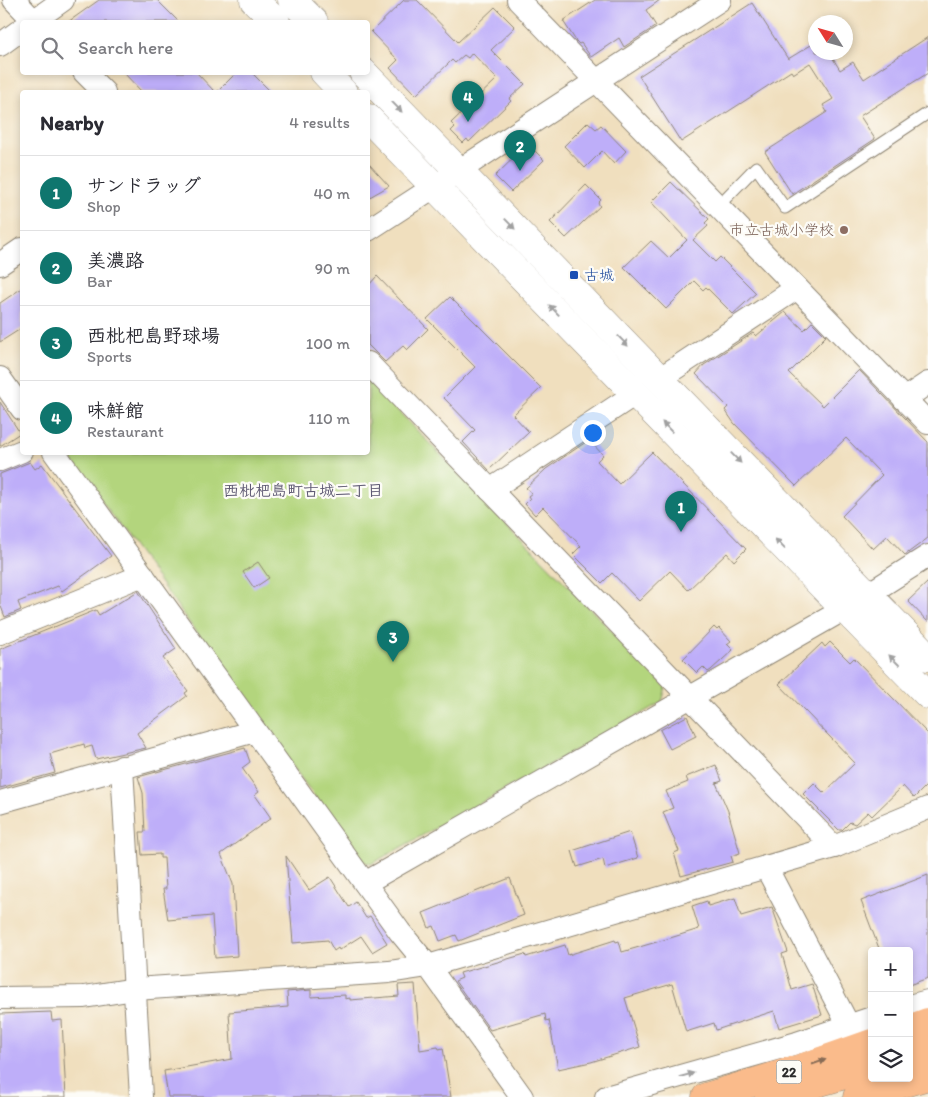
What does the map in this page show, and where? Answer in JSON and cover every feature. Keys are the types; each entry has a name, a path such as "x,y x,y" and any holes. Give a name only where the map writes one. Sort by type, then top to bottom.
{"highway":[{"path":"913,1028 928,1022"},
{"name":"22","path":"706,1097 804,1067 868,1044"},
{"path":"913,1054 928,1049"},
{"path":"770,1097 868,1068"},
{"path":"857,1097 928,1076"},
{"path":"888,1097 928,1082"}],"street":[{"path":"14,0 28,20"},
{"path":"36,20 63,0"},
{"path":"254,0 274,20"},
{"path":"292,0 312,20"},
{"path":"518,0 928,424"},
{"path":"370,229 720,0"},
{"path":"0,45 20,31"},
{"path":"87,75 102,90"},
{"path":"327,75 341,90"},
{"path":"366,75 928,657"},
{"path":"370,120 843,610 928,695"},
{"path":"0,264 20,250"},
{"path":"659,379 797,288"},
{"path":"370,365 834,847"},
{"path":"0,378 20,406"},
{"path":"904,399 928,383"},
{"path":"490,490 635,394"},
{"path":"0,460 20,452"},
{"path":"56,455 522,1097"},
{"path":"365,883 843,610 928,556"},
{"path":"0,633 143,575"},
{"path":"0,802 255,731"},
{"path":"122,768 141,1097"},
{"path":"0,998 84,997 135,989 379,972 428,966 834,847 928,808"},
{"path":"766,867 849,1026"},
{"path":"913,1005 928,1000"},
{"path":"606,1097 675,1079 868,1019"}],"lane":[{"path":"718,206 756,167 785,208 928,112"}],"green space":[{"path":"370,382 666,687 662,702 371,864 361,861 68,455 370,455"}],"building":[{"path":"99,0 157,0 177,20 71,20"},
{"path":"404,0 417,0 458,42 495,7 515,27 491,50 525,84 509,99 511,101 469,142 467,139 463,143 451,131 455,127 451,123 497,79 472,53 468,58 464,55 455,63 452,60 416,95 390,68 398,60 371,32"},
{"path":"595,0 660,0 646,10 656,26 624,47 619,38 591,57 581,43 579,44 576,41 563,21"},
{"path":"752,3 788,59 808,47 808,60 834,60 840,70 853,62 864,79 928,37 928,73 860,116 875,139 792,194 765,152 827,112 823,105 833,99 810,63 793,74 791,71 681,142 639,76"},
{"path":"126,75 199,75 213,90 140,90"},
{"path":"234,75 254,75 269,90 219,90"},
{"path":"588,122 596,129 601,125 626,151 614,164 602,151 585,168 564,146"},
{"path":"528,144 544,160 511,192 495,176"},
{"path":"370,165 389,186 370,197"},
{"path":"671,182 709,219 705,223 708,226 693,240 715,262 720,257 756,293 733,314 706,287 703,290 694,281 666,309 624,267 651,241 669,258 687,240 651,202"},
{"path":"586,185 601,200 598,203 600,206 566,238 550,222"},
{"path":"377,276 428,329 407,350 403,346 385,362 370,347 370,284"},
{"path":"20,289 20,329 0,342 0,303"},
{"path":"450,297 541,388 513,415 529,432 489,470 463,442 475,430 444,398 475,367 427,319"},
{"path":"785,312 804,330 812,322 826,336 789,373 823,406 859,370 928,442 928,538 905,555 887,536 873,549 842,516 882,475 846,438 796,486 734,423 725,410 728,407 696,374 704,365 753,333 756,336"},
{"path":"0,402 20,433 0,446"},
{"path":"589,440 603,455 597,461 619,484 652,452 746,549 734,561 727,553 688,590 670,571 639,601 612,573 602,583 573,554 581,546 543,507 535,515 525,504 530,499 528,496 532,493 526,488 546,469"},
{"path":"30,462 35,469 42,464 111,556 62,591 58,586 18,602 21,610 5,617 0,604 0,474"},
{"path":"258,562 269,578 254,588 243,572"},
{"path":"928,582 928,622 908,601"},
{"path":"138,591 176,649 163,658 188,691 185,693 187,696 137,733 146,748 96,759 92,746 85,748 84,744 50,754 55,773 0,788 0,649 96,610 99,615"},
{"path":"714,627 717,630 719,628 731,641 727,644 733,650 708,672 703,667 697,673 683,659"},
{"path":"830,642 850,662 854,658 928,734 928,784 914,798 903,786 872,816 868,812 855,824 850,822 842,830 839,830 803,794 814,783 824,793 855,763 779,684 822,643 825,647"},
{"path":"687,716 696,736 670,749 660,730"},
{"path":"245,748 250,762 242,768 259,792 255,795 271,818 221,854 233,884 237,956 215,958 212,916 168,920 163,889 166,889 164,858 160,858 160,854 142,855 140,832 145,832 143,793 138,777"},
{"path":"716,765 722,781 716,783 728,811 740,853 731,856 733,862 681,876 674,853 679,851 663,812 673,808 666,791 688,782 686,777"},
{"path":"630,832 638,858 605,868 603,859 577,867 572,851"},
{"path":"286,856 309,890 330,877 349,907 356,902 366,918 370,916 387,943 372,952 361,936 339,950 338,948 334,951 328,940 293,943"},
{"path":"928,875 928,978 913,984 913,947 878,947 861,901"},
{"path":"510,878 524,915 459,941 456,935 440,941 434,926 429,928 423,913"},
{"path":"735,898 741,916 772,907 788,952 782,954 792,990 812,984 822,1015 779,1028 774,1011 716,1030 714,1023 686,1032 672,984 625,998 640,1047 591,1062 558,1069 549,1020 546,1021 545,1014 490,1030 455,981 462,978 460,973 525,954 526,957 565,945 568,955 615,940 616,942 619,941 622,952 667,939 699,929 692,906 707,901 708,906"},
{"path":"415,984 420,1050 443,1048 451,1097 168,1097 164,1071 232,1059 229,1012 288,1007 287,992 311,990 311,997 345,995 345,999 350,998 350,1000 399,996 398,985"},
{"path":"51,1012 52,1021 62,1020 66,1097 0,1097 0,1014"}],"place":[{"name":"味鮮館","path":"468,122"},
{"name":"美濃路","path":"520,171"},
{"name":"市立古城小学校","path":"844,230"},
{"name":"古城","path":"574,275"},
{"name":"サンドラッグ","path":"681,532"},
{"name":"西枇杷島野球場","path":"393,662"}],"district":[{"name":"西枇杷島町古城二丁目","path":"303,490"}]}
